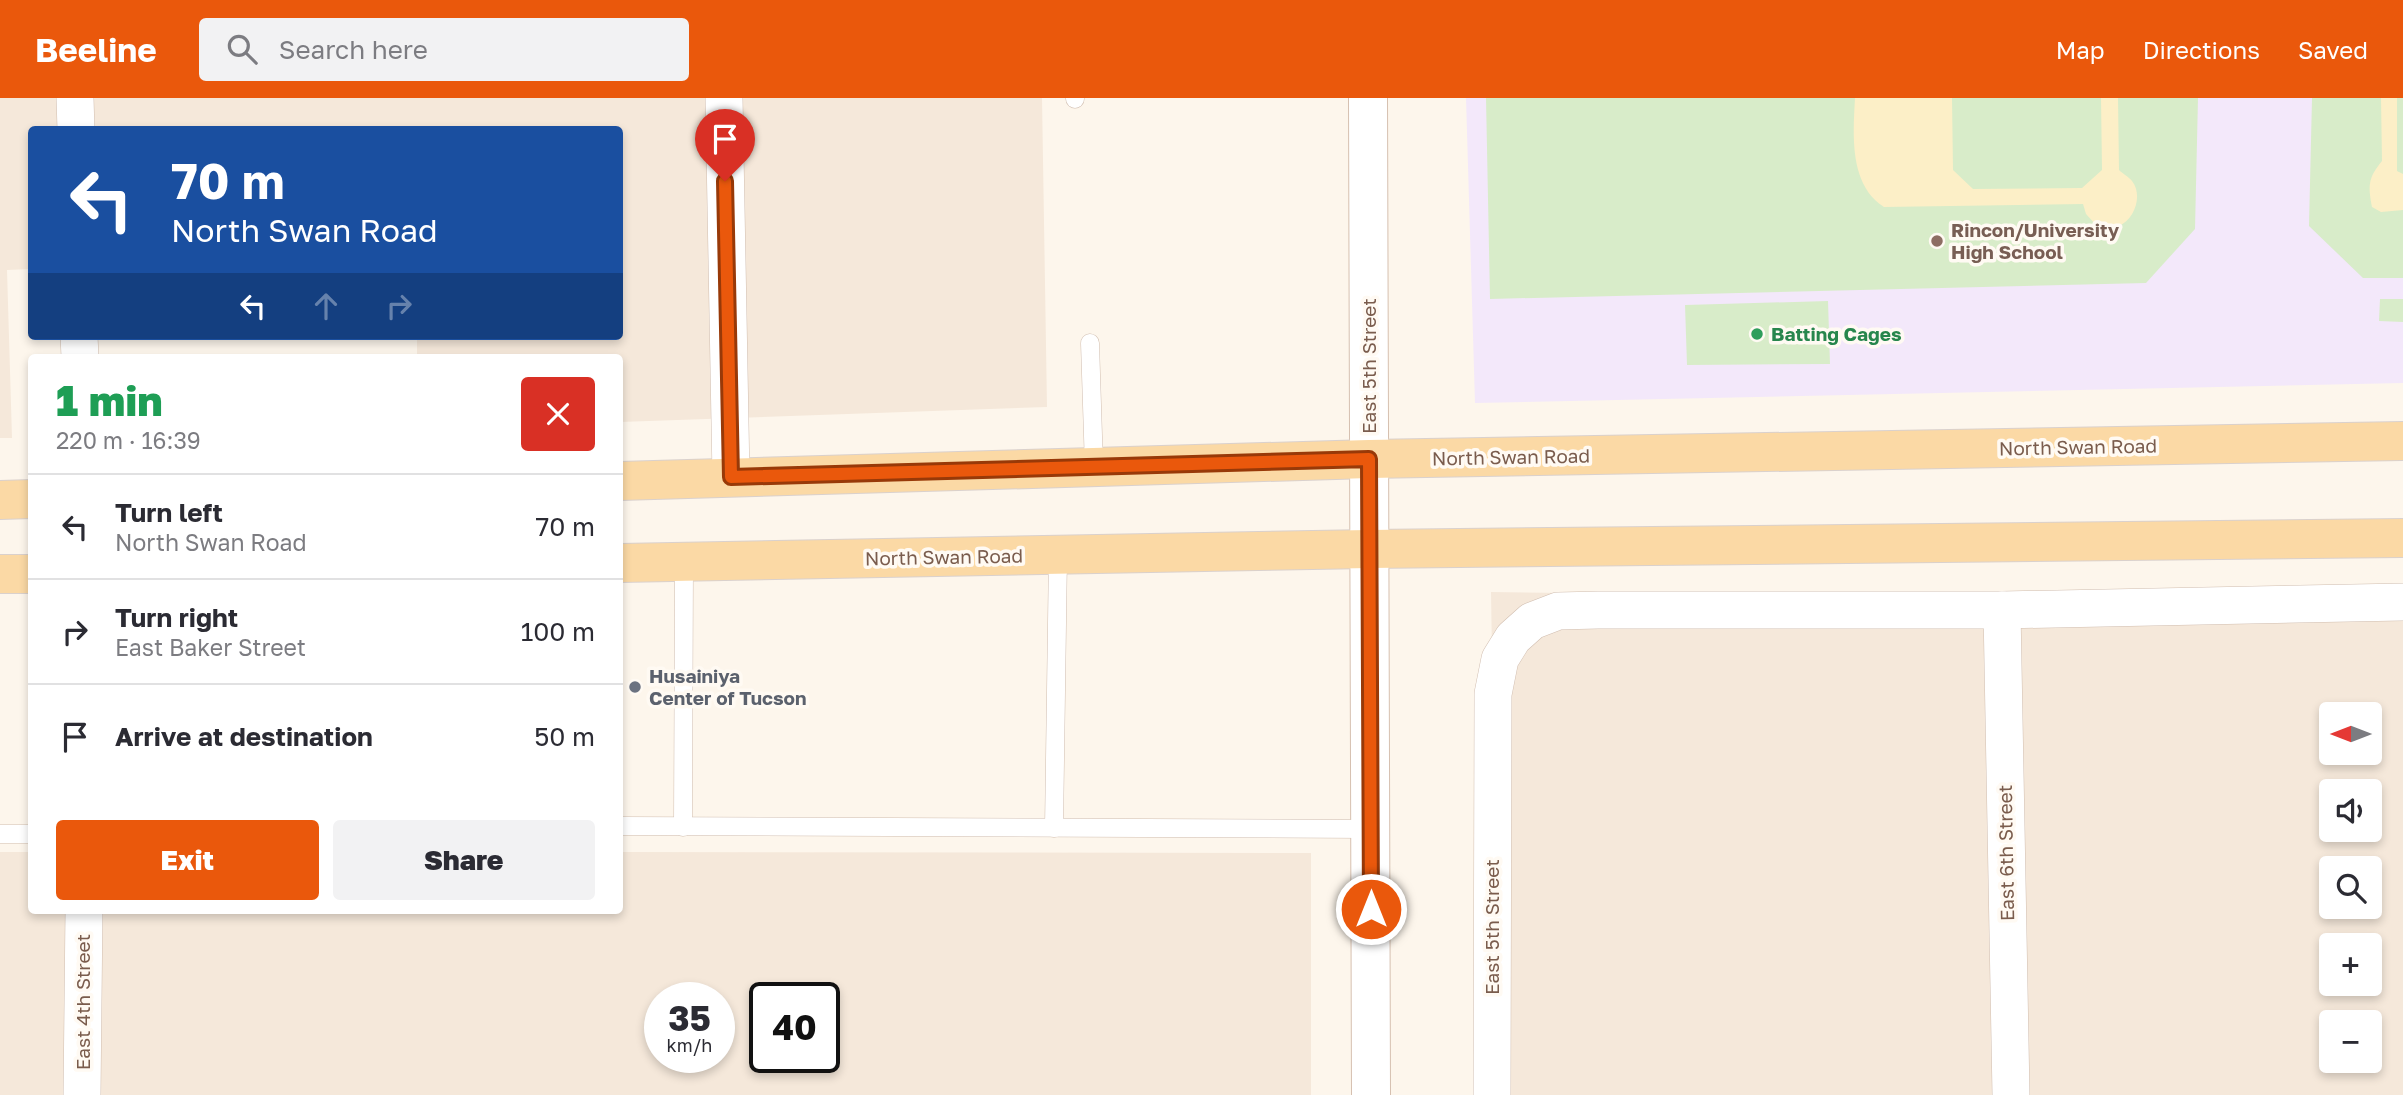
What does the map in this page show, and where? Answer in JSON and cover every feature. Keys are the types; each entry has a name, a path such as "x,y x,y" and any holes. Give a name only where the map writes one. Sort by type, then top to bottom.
{"main road":[{"name":"North Swan Road","path":"623,481 1369,459 2403,441"},
{"path":"0,500 28,499"},
{"name":"North Swan Road","path":"623,563 1369,549 2403,538"},
{"path":"0,574 28,574"}],"street":[{"path":"75,98 76,126"},
{"path":"724,98 731,477"},
{"name":"East 5th Street","path":"1368,98 1371,1095"},
{"path":"2002,610 2403,602"},
{"name":"East 5th Street","path":"1492,1095 1493,694 1500,659 1513,638 1532,621 1558,611 2002,610"},
{"name":"East 6th Street","path":"2002,610 2011,1095"},
{"name":"East 4th Street","path":"82,1095 84,914"}],"lane":[{"path":"1090,343 1094,467"},
{"path":"1054,828 1058,555"},
{"path":"683,827 684,562"},
{"path":"623,827 1370,829"},
{"path":"0,834 28,834"}],"shaded area":[{"path":"0,98 1042,98 1047,407 623,422 623,354 417,354 417,340 623,340 623,126 28,126 28,269 7,270 12,438 0,438"},
{"name":"Rincon/University High School","path":"1466,98 2403,98 2403,383 1475,403"},
{"path":"1491,592 2403,603 2403,1095 1499,1095"},
{"path":"0,852 28,852 28,914 623,914 623,852 1311,853 1311,1095 0,1095"}],"green space":[{"path":"1486,98 2198,98 2195,229 2146,283 1490,299"},
{"path":"2312,98 2403,98 2403,278 2363,278 2309,226"},
{"path":"2380,299 2403,299 2403,322 2379,321"},
{"name":"Batting Cages","path":"1828,301 1830,364 1687,365 1685,305"}],"sand":[{"path":"1855,98 1952,98 1953,170 1973,189 2082,188 2102,170 2101,98 2118,98 2119,170 2135,187 2136,206 2125,223 2113,227 2096,225 2086,214 2083,204 1884,207 1864,186 1859,173 1854,143"},
{"path":"2381,98 2397,98 2397,171 2403,174 2403,210 2381,212 2372,207 2370,182 2382,161"}],"place":[{"name":"Rincon/University High School","path":"1937,241"},
{"name":"Batting Cages","path":"1757,334"},
{"name":"Husainiya Center of Tucson","path":"635,687"}],"route":[{"path":"725,181 731,477 1369,459 1371,909"}]}
